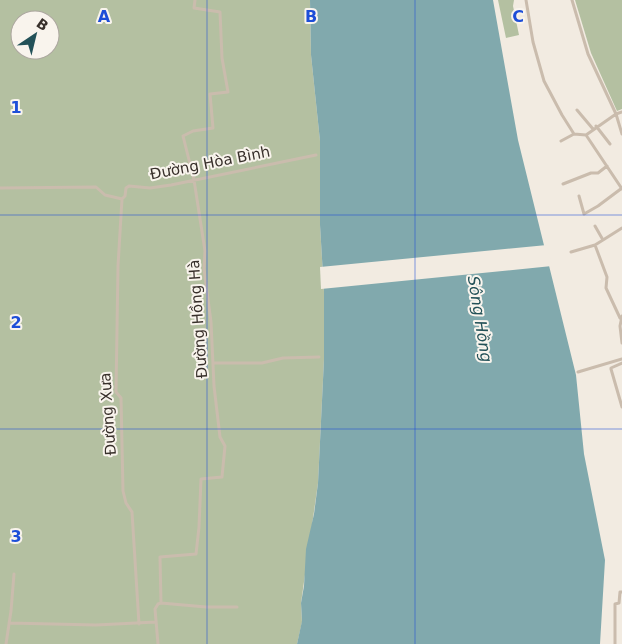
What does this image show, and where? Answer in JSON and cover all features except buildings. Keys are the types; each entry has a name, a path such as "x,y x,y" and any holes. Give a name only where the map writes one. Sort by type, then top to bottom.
{"street":[{"name":"Đường Hồng Hà","path":"158,644 155,609 161,603 160,557 196,554 201,479 222,477 225,448 220,437 211,322 204,269 204,251 194,180 183,136 193,131 213,128 210,94 228,92 222,58 220,12 194,8 195,0"},
{"path":"526,0 544,81 574,134"},
{"path":"572,0 588,54 616,114 622,134"},
{"path":"577,110 610,144"},
{"path":"561,140 574,134 586,135 616,114 622,112"},
{"path":"579,196 584,214 622,188 586,135"},
{"name":"Đường Hòa Bình","path":"122,200 126,196 126,188 129,186 150,188 316,155"},
{"path":"563,184 591,173 596,174 607,166"},
{"path":"0,188 96,187 105,196 122,200"},
{"name":"Đường Xưa","path":"122,200 118,257 116,392 121,398 123,491 125,502 132,512 139,624"},
{"path":"595,226 603,240"},
{"path":"572,252 595,245 622,228"},
{"path":"595,245 607,277 606,288 621,317 620,335 622,343"},
{"path":"213,363 262,363 283,358 319,357"},
{"path":"578,372 622,361"},
{"path":"622,361 611,369 620,392 622,408"},
{"path":"6,644 14,574"},
{"path":"615,644 615,604 619,603 620,592 622,592"},
{"path":"161,603 206,607 237,607"},
{"path":"9,622 96,625 156,622"}],"green space":[{"path":"0,0 310,0 311,55 320,141 320,225 324,292 324,359 318,483 301,603 302,622 297,644 0,644"},
{"path":"498,0 514,0 513,6 519,35 506,38"},
{"path":"575,0 622,0 622,109 617,111 591,53"}],"water":[{"name":"Sông Hồng","path":"310,0 493,0 518,140 576,375 584,454 605,560 600,644 297,644 302,621 301,603 306,549 314,514 318,483 324,359 324,292 320,225 320,141 311,55"}],"pier":[{"path":"547,245 552,266 321,289 320,267"}]}
